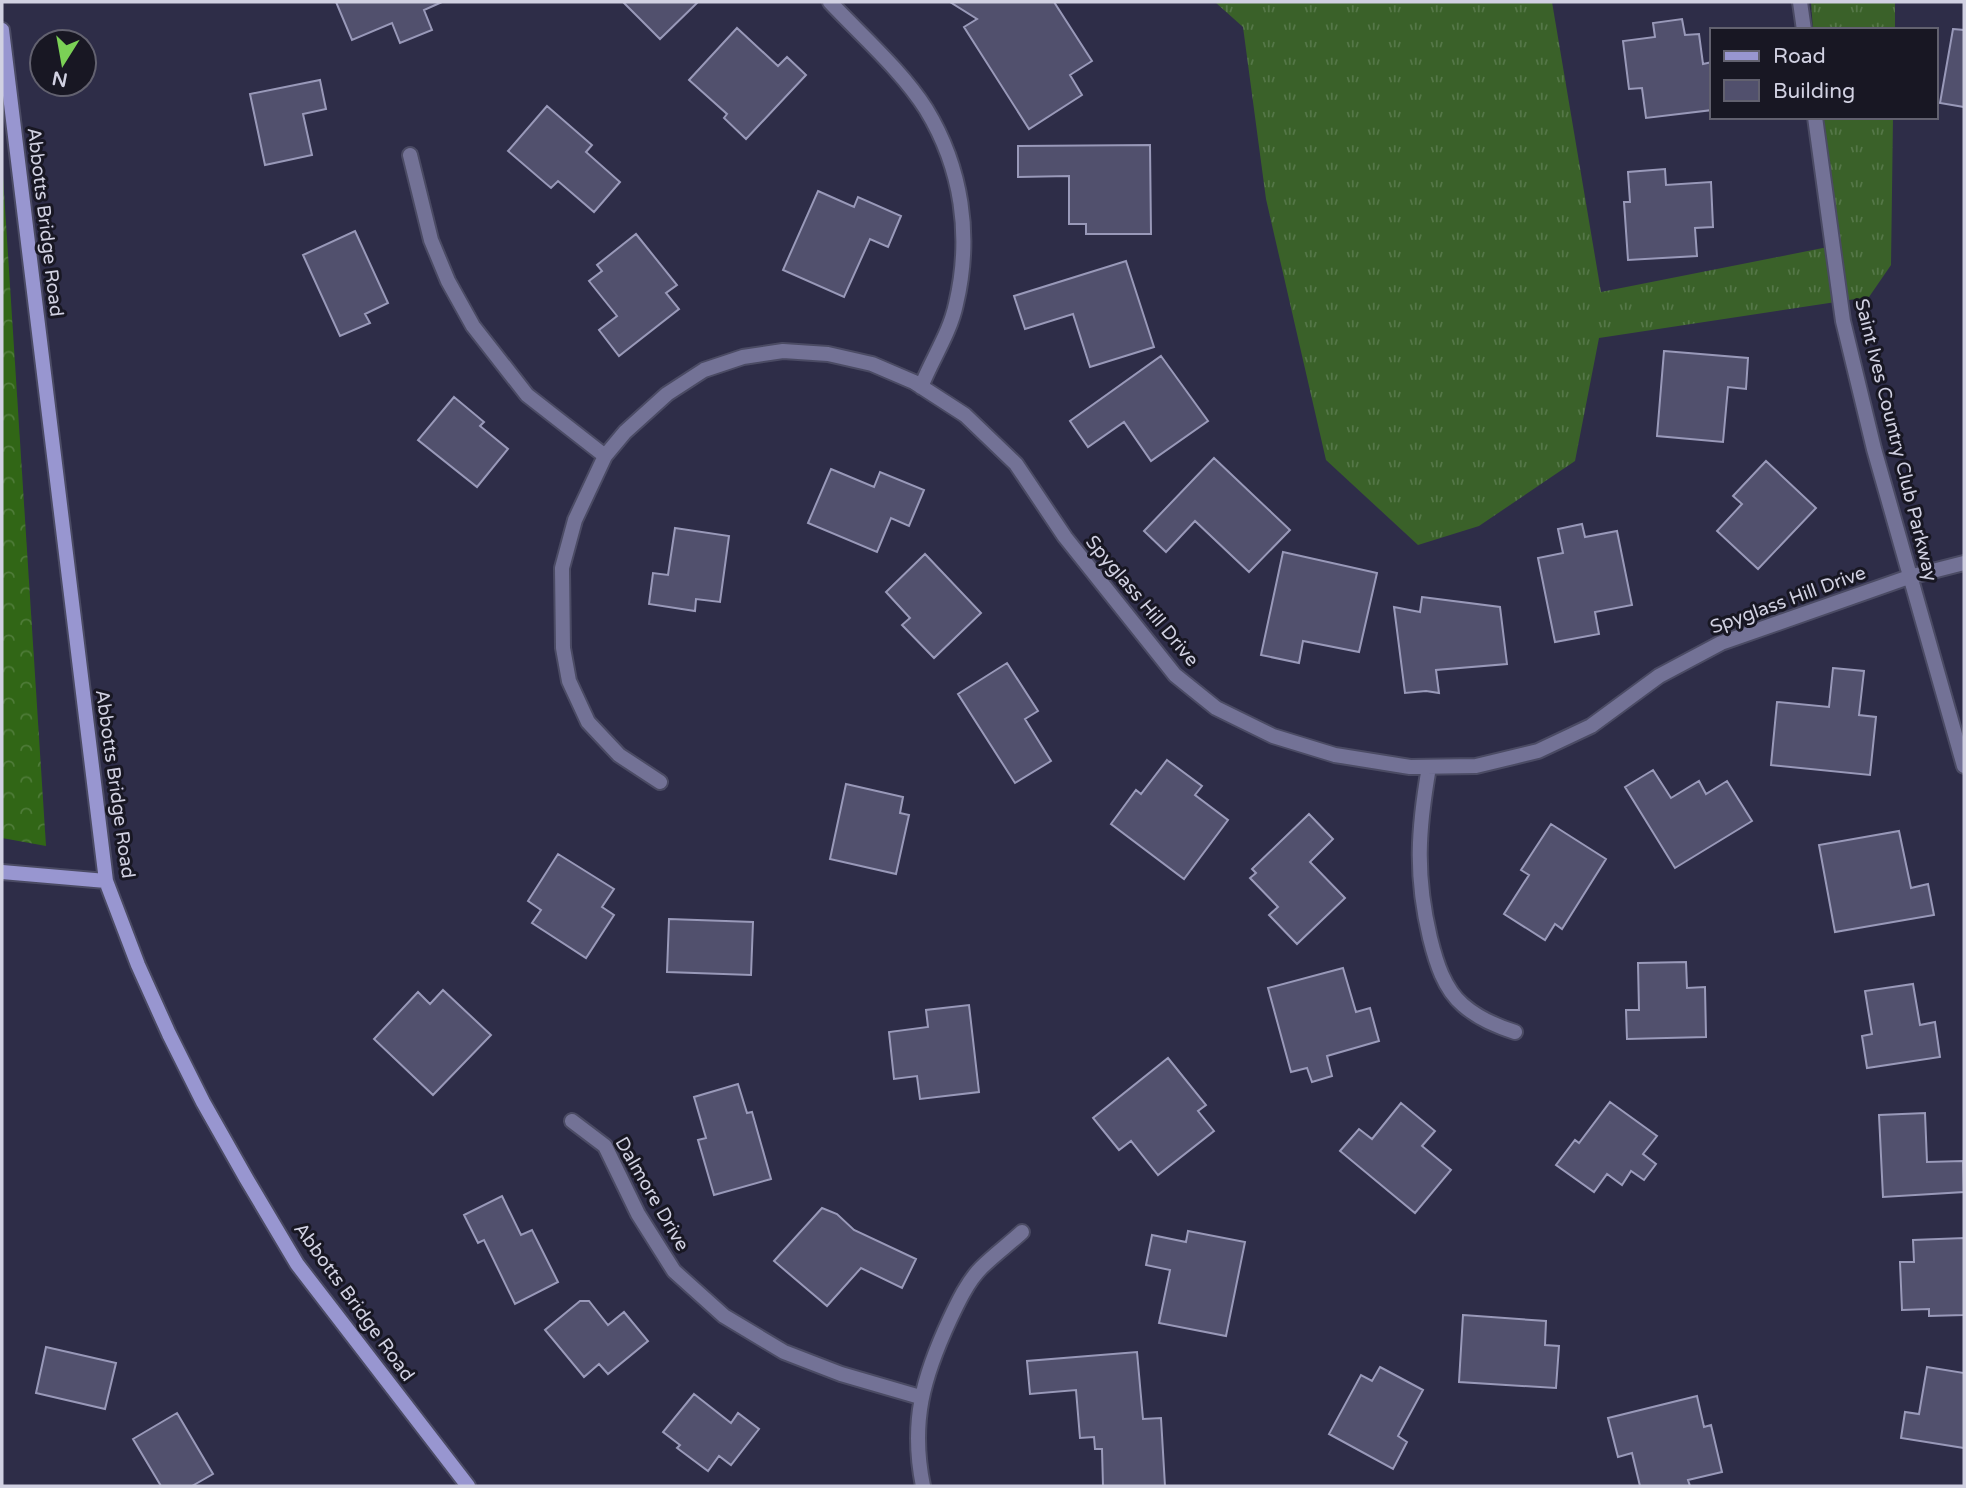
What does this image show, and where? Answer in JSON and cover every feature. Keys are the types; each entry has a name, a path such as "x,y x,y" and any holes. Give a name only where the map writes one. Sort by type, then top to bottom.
{"main road":[{"name":"Abbotts Bridge Road","path":"2,30 107,881 138,965 175,1045 209,1113 291,1253 468,1486"},
{"path":"2,872 107,881"}],"street":[{"path":"830,2 897,73 926,109 954,169 962,201 965,239 956,304 944,340 928,367 921,387"},
{"path":"1800,2 1804,28"},
{"name":"Saint Ives Country Club Parkway","path":"1815,119 1843,321 1874,449 1964,766"},
{"path":"410,155 430,240 448,281 473,326 527,395 605,456"},
{"name":"Spyglass Hill Drive","path":"660,782 619,755 588,722 569,681 563,648 562,568 575,520 605,456 625,432 667,394 704,370 743,357 783,351 828,354 872,364 921,387 965,415 1016,464 1065,537 1175,675 1216,708 1273,736 1335,755 1410,767 1429,767 1476,766 1538,751 1591,726 1659,676 1721,643 1909,577 1964,563"},
{"path":"1429,767 1420,818 1418,862 1422,905 1434,953 1446,983 1461,1004 1486,1022 1515,1032"},
{"name":"Dalmore Drive","path":"572,1121 605,1146 638,1213 674,1271 724,1316 784,1352 841,1374 920,1396"},
{"path":"923,1486 916,1429 920,1396 934,1353 956,1307 979,1270 1022,1233"}],"green space":[{"path":"1215,2 1552,2 1601,292 1833,246 1822,119 1893,119 1891,265 1869,297 1599,338 1575,461 1479,526 1418,545 1326,460 1266,199 1243,27"},
{"path":"1811,2 1895,2 1895,28 1813,28"},
{"path":"2,161 46,846 2,838"}],"building":[{"path":"336,2 442,2 424,10 432,30 400,43 392,23 352,40"},
{"path":"623,2 698,2 660,39"},
{"path":"950,2 1054,2 1092,61 1070,75 1082,95 1029,129 964,27 977,19"},
{"path":"1682,19 1685,35 1699,34 1703,64 1710,62 1710,110 1646,118 1642,88 1629,89 1623,41 1655,37 1653,23"},
{"path":"737,28 778,66 787,57 806,75 746,139 724,118 727,114 689,80"},
{"path":"1953,29 1964,30 1964,107 1940,103"},
{"path":"320,80 326,109 303,114 312,155 265,165 250,94"},
{"path":"547,106 592,145 586,152 620,182 594,212 558,181 551,188 508,151"},
{"path":"1150,145 1151,234 1086,234 1086,224 1069,224 1069,176 1018,177 1018,146"},
{"path":"1665,169 1666,185 1711,182 1713,227 1695,228 1697,256 1628,260 1624,202 1630,202 1628,172"},
{"path":"818,191 854,207 858,197 901,216 888,247 870,239 844,297 783,270"},
{"path":"355,231 388,303 365,314 370,323 340,336 303,255"},
{"path":"636,234 677,285 666,293 679,309 619,356 599,330 617,316 589,281 602,271 597,265"},
{"path":"1126,261 1154,347 1090,367 1073,314 1025,329 1014,296"},
{"path":"1664,351 1748,358 1746,389 1728,387 1723,442 1657,436"},
{"path":"1161,356 1208,421 1151,461 1124,422 1088,447 1070,421"},
{"path":"454,397 484,422 480,426 508,449 477,487 418,440"},
{"path":"1214,458 1290,530 1249,572 1195,521 1166,552 1144,531"},
{"path":"1766,461 1816,508 1758,569 1717,531 1742,504 1733,496"},
{"path":"831,469 874,487 880,472 924,490 909,526 891,518 877,552 808,523"},
{"path":"1582,524 1585,537 1617,531 1632,605 1595,612 1599,634 1555,642 1538,558 1563,553 1558,529"},
{"path":"675,528 729,536 720,602 696,599 695,611 649,604 653,573 668,575"},
{"path":"1283,552 1377,573 1359,652 1303,641 1299,663 1261,655"},
{"path":"925,554 981,613 934,658 902,625 910,618 886,592"},
{"path":"1422,597 1500,607 1507,664 1436,670 1439,693 1405,693 1394,607 1420,612"},
{"path":"1007,663 1038,711 1025,719 1051,761 1015,783 958,694"},
{"path":"1833,668 1864,671 1859,715 1876,717 1870,775 1771,765 1777,702 1829,707"},
{"path":"1167,760 1202,786 1195,795 1228,820 1184,879 1111,824 1136,790 1141,794"},
{"path":"1653,770 1671,798 1699,781 1706,794 1727,781 1752,821 1675,868 1625,787"},
{"path":"846,784 903,797 900,813 909,815 896,874 830,859"},
{"path":"1309,814 1333,839 1310,862 1345,898 1297,944 1269,915 1278,907 1250,878 1256,873 1252,869"},
{"path":"1551,824 1606,859 1562,929 1555,924 1545,940 1504,914 1529,875 1521,870"},
{"path":"1899,831 1911,888 1928,884 1934,915 1835,932 1819,845"},
{"path":"558,854 614,889 602,907 614,915 586,958 532,923 541,910 528,901"},
{"path":"669,919 753,922 751,975 667,972"},
{"path":"1686,962 1687,988 1705,987 1706,1037 1627,1039 1626,1010 1639,1010 1638,963"},
{"path":"1343,968 1356,1012 1370,1008 1379,1041 1327,1056 1332,1076 1312,1082 1307,1068 1291,1072 1268,988"},
{"path":"1913,984 1920,1025 1935,1022 1940,1057 1867,1068 1862,1036 1872,1034 1865,991"},
{"path":"443,990 491,1035 433,1095 374,1039 418,992 430,1004"},
{"path":"969,1005 979,1092 920,1099 917,1076 894,1079 889,1032 928,1027 926,1010"},
{"path":"1168,1058 1206,1105 1198,1111 1214,1131 1158,1175 1131,1141 1119,1150 1093,1118"},
{"path":"738,1084 747,1113 752,1112 771,1179 714,1195 698,1140 706,1138 694,1097"},
{"path":"1610,1102 1657,1136 1643,1154 1656,1164 1644,1180 1631,1171 1622,1185 1607,1174 1594,1192 1556,1165 1575,1140 1579,1143"},
{"path":"1401,1103 1435,1131 1422,1146 1451,1170 1415,1213 1340,1151 1359,1129 1372,1139"},
{"path":"1925,1113 1927,1162 1963,1161 1964,1192 1883,1197 1879,1115"},
{"path":"502,1196 521,1235 532,1230 558,1282 515,1304 484,1240 478,1243 464,1215"},
{"path":"822,1208 837,1214 854,1230 916,1259 902,1288 861,1268 827,1306 774,1261"},
{"path":"1188,1231 1245,1242 1226,1336 1159,1323 1170,1270 1146,1265 1152,1235 1186,1242"},
{"path":"1964,1238 1964,1315 1929,1316 1929,1309 1902,1310 1900,1262 1914,1262 1913,1240"},
{"path":"580,1301 589,1301 608,1325 624,1312 648,1341 608,1374 599,1364 584,1377 545,1330"},
{"path":"1463,1315 1546,1321 1545,1345 1559,1346 1556,1388 1459,1382"},
{"path":"46,1347 116,1363 105,1409 36,1393"},
{"path":"1137,1352 1143,1419 1161,1418 1165,1486 1103,1486 1102,1449 1095,1449 1094,1437 1080,1438 1076,1390 1030,1394 1027,1361"},
{"path":"1380,1367 1423,1390 1398,1436 1407,1442 1393,1469 1329,1434 1361,1375 1372,1381"},
{"path":"1927,1367 1964,1373 1964,1448 1901,1438 1905,1412 1919,1414"},
{"path":"694,1394 731,1423 738,1413 759,1429 731,1465 719,1456 708,1471 677,1448 680,1445 663,1432"},
{"path":"1697,1396 1704,1427 1711,1425 1722,1472 1688,1480 1690,1486 1640,1486 1632,1453 1618,1457 1608,1418"},
{"path":"177,1413 213,1474 192,1486 161,1486 133,1439"}]}
